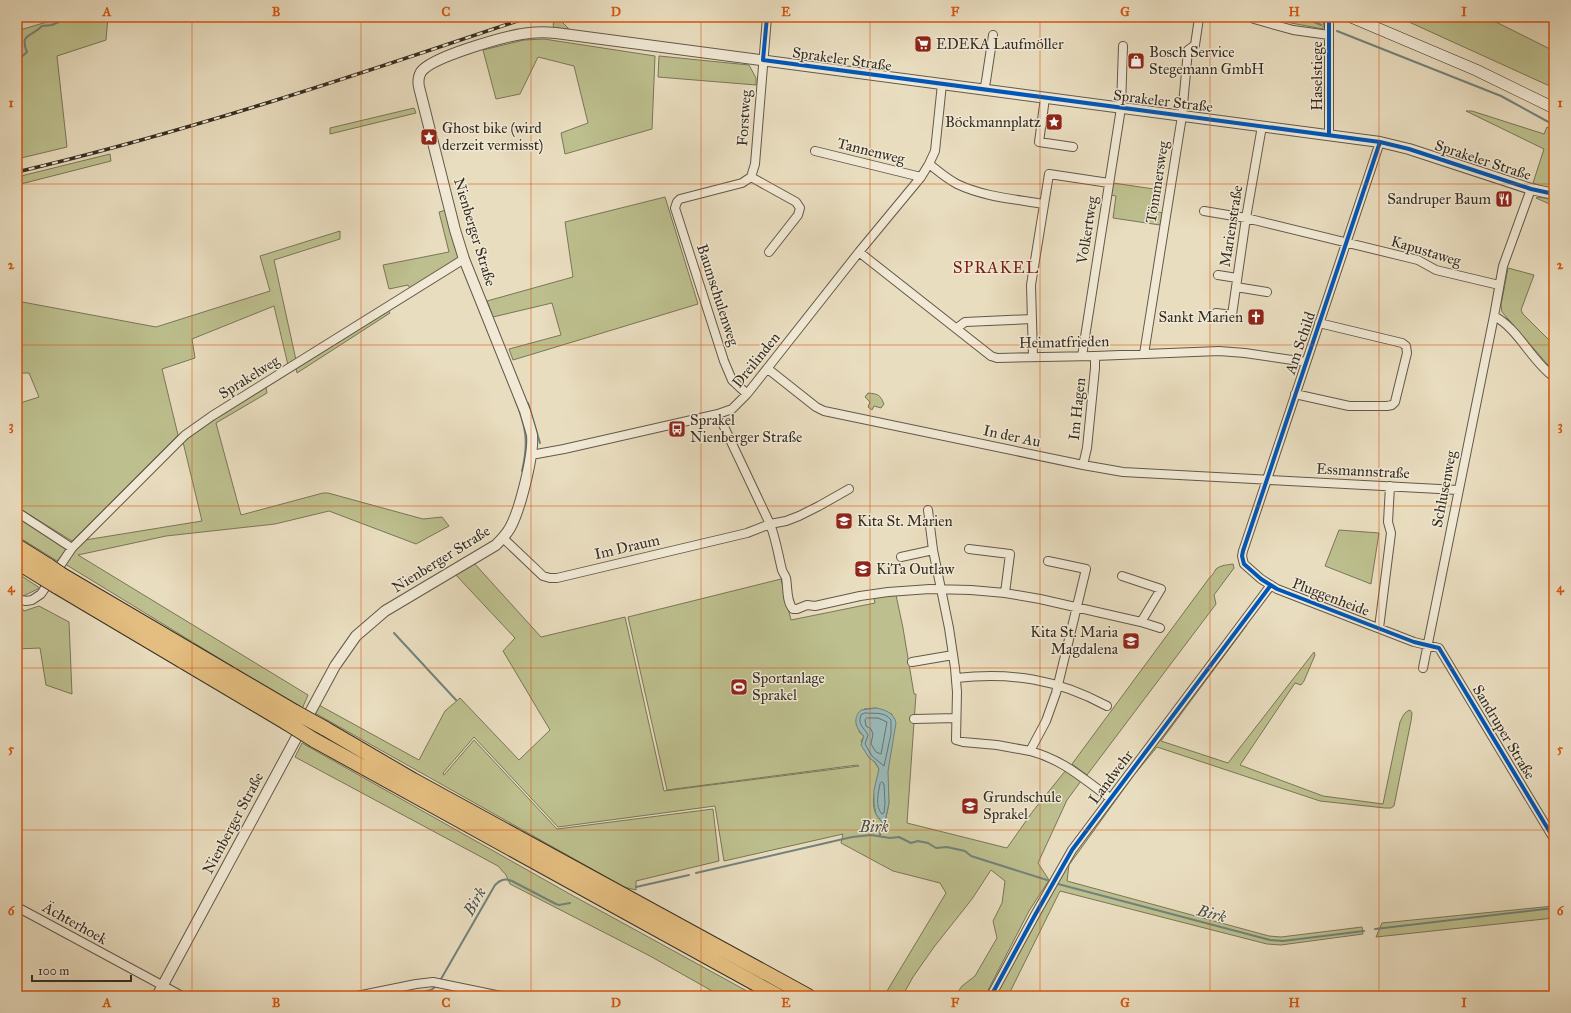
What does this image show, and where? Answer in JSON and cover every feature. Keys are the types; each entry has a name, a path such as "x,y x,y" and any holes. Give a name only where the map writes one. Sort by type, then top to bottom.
{"highway":[{"path":"17,546 46,572 291,718 314,740 778,996"},
{"path":"17,562 46,572"},
{"path":"291,718 324,728 413,780 808,996"}],"main road":[{"path":"1354,18 1470,67 1554,108"}],"street":[{"name":"Forstweg","path":"751,177 755,164 767,17"},
{"name":"Haselstiege","path":"1329,17 1329,135"},
{"name":"Tömmersweg","path":"1144,354 1182,116 1188,50 1195,46 1199,18"},
{"name":"Haselstiege","path":"1254,19 1293,30 1329,35"},
{"name":"Sprakeler Straße","path":"458,52 511,36 534,32 544,32 763,60 1380,142 1409,148 1531,189 1554,194"},
{"path":"984,90 993,35"},
{"name":"Volkertweg","path":"1082,356 1121,108 1123,46"},
{"name":"Nienberger Straße","path":"157,996 335,666 349,644 385,611 496,545 504,538 515,516 525,483 531,455 532,435 525,410 464,259 418,81 422,71 426,68 458,52"},
{"name":"Dreilinden","path":"531,455 564,449 718,414 732,409 768,369 859,252 921,177 935,151 942,84"},
{"path":"1045,98 1039,142 1073,147"},
{"name":"Marienstraße","path":"1216,313 1232,315 1246,218 1262,126"},
{"name":"Am Schild","path":"1243,550 1380,142"},
{"name":"Tannenweg","path":"815,151 921,177"},
{"path":"929,164 956,184 993,196 1044,204"},
{"path":"1033,357 1031,286 1049,174 1109,183"},
{"path":"751,177 796,202 800,208 798,215 769,252"},
{"name":"Baumschulenweg","path":"747,394 732,380 724,361 675,208 680,199 742,183 751,177"},
{"name":"Schlusenweg","path":"1423,668 1503,266 1531,189"},
{"name":"Kapustaweg","path":"1204,211 1246,218 1418,260 1436,270 1499,285"},
{"name":"Heimatfrieden","path":"859,252 991,356 997,358 1219,352 1244,353 1306,362"},
{"name":"Sprakelweg","path":"17,599 26,601 32,600 41,594 72,548 185,435 212,416 464,259"},
{"path":"1218,275 1237,278"},
{"path":"1236,287 1267,292"},
{"path":"1494,316 1504,322 1544,369 1554,377"},
{"path":"957,328 965,322 1032,319"},
{"path":"1295,394 1349,406 1386,406 1392,405 1395,402 1407,353 1406,346 1402,343 1319,323"},
{"name":"Im Hagen","path":"1083,465 1087,448 1095,356"},
{"name":"In der Au","path":"768,369 816,407 824,411 1123,472 1258,480 1266,479"},
{"path":"718,414 775,536 786,579 790,605 795,609 807,605 815,606 860,596 888,592 941,589 971,590 1005,593 1141,622 1160,628"},
{"name":"Essmannstraße","path":"1266,479 1458,490"},
{"path":"1379,628 1390,533 1388,522 1390,486"},
{"name":"Im Draum","path":"504,538 540,574 546,578 553,579 748,533 770,524 786,521 799,516 849,489"},
{"path":"928,510 933,550 956,678 955,737 958,741 997,745 1030,751 1059,762 1076,772 1110,798"},
{"path":"17,512 72,548"},
{"path":"969,549 1010,554 1005,593"},
{"path":"901,557 933,550"},
{"name":"Pluggenheide","path":"1243,550 1242,556 1244,564 1277,589 1414,642 1428,645"},
{"path":"1030,751 1046,721 1058,685 1086,569 1048,561"},
{"path":"1122,576 1161,589 1141,622"},
{"name":"Landwehr","path":"990,996 1066,860 1110,798 1271,585"},
{"name":"Sandruper Straße","path":"1428,645 1436,647 1442,651 1554,839"},
{"path":"912,662 953,655"},
{"path":"956,678 999,675 1028,678 1058,685 1083,694 1107,706"},
{"path":"914,719 956,718"},
{"name":"Ächterhoek","path":"17,907 182,996"},
{"path":"357,996 433,982 501,996"}],"green space":[{"path":"63,17 108,17 106,40 57,56 67,147 17,159 17,31"},
{"path":"1275,17 1324,17 1323,29 1291,23"},
{"path":"1398,17 1486,17 1554,51 1554,88"},
{"path":"556,20 560,20 569,29 554,28 553,24"},
{"path":"544,39 655,56 652,129 565,154 561,133 588,123 574,66 538,57 520,94 496,99 483,50 524,40"},
{"path":"659,56 749,65 756,78 756,85 658,77"},
{"path":"414,108 416,113 330,134 330,128"},
{"path":"1466,111 1472,111 1544,134 1547,127 1554,130 1554,188 1533,183 1544,149"},
{"path":"110,154 111,161 17,185 17,177"},
{"path":"1113,183 1161,190 1158,212 1163,213 1160,225 1113,218 1116,196 1111,195"},
{"path":"665,197 698,304 513,360 509,349 561,335 552,303 493,317 487,301 573,277 565,222"},
{"path":"1538,197 1554,200 1554,206 1536,198"},
{"path":"446,210 460,258 411,290 408,285 389,289 383,265 449,252 439,212"},
{"path":"340,231 340,239 274,260 296,360 288,365 274,306 192,339 195,358 162,369 178,435 72,541 17,507 17,404 39,397 29,373 21,373 17,376 17,301 156,327 270,291 260,256"},
{"path":"1508,268 1534,275 1521,310 1523,314 1554,345 1554,372 1502,312 1501,305"},
{"path":"388,310 390,313 297,373 296,368"},
{"path":"266,387 267,393 216,423 241,515 323,493 328,493 423,519 442,517 449,526 416,544 329,511 275,524 166,536 78,555 308,695 302,709 65,564 75,549 85,540 202,521 183,442 214,420"},
{"path":"868,393 880,397 884,404 881,408 874,406 872,410 868,407 870,402 865,397"},
{"path":"17,516 67,549 57,561 17,536"},
{"path":"1339,530 1379,533 1371,584 1325,566"},
{"path":"474,563 541,637 625,617 664,791 859,766 857,765 667,790 628,617 781,579 791,620 875,603 874,598 896,595 914,694 916,694 907,823 1007,848 1033,811 1066,770 1081,781 1067,800 1038,863 1049,880 1029,911 985,996 955,996 962,986 975,976 997,938 993,921 1002,903 1005,881 991,870 972,899 934,947 913,977 904,993 900,996 890,996 887,991 946,893 940,883 893,871 841,843 843,834 724,861 715,806 558,827 474,737 443,773 444,775 474,740 557,829 713,809 719,861 636,881 636,890 624,887 313,712 317,704 419,760 445,711 460,698 519,760 550,730 503,651 515,638 455,574","holes":["876,708 892,714 887,778 889,803 886,818 882,822 877,816 873,804 879,769 861,741 864,736 860,733 856,724 864,709"]},
{"path":"1233,564 1234,568 1214,595 1216,604 1087,775 1072,764 1216,569"},
{"path":"17,573 40,588 21,597 17,595"},
{"path":"17,602 24,611 39,606 69,622 72,694 46,685 40,648 17,649"},
{"path":"1245,624 1247,625 1161,741 1228,763 1314,652 1315,655 1304,681 1301,685 1295,683 1240,765 1323,796 1383,804 1400,722 1405,713 1410,710 1412,713 1411,721 1394,806 1391,808 1385,808 1320,801 1157,747 1134,775 1069,865 1067,881 1269,936 1281,937 1362,927 1363,934 1281,945 1267,944 1060,891 1008,996 994,996 1063,868"},
{"path":"302,743 568,893 756,996 721,996 650,956 510,884 506,875 498,866 295,757"},
{"path":"1554,906 1554,918 1376,937 1382,923"}],"water":[{"path":"876,708 889,712 896,723 888,771 889,803 885,821 882,822 876,814 874,803 874,790 879,769 875,762 869,758 861,745 864,736 857,727 856,723 858,713 861,710"}],"waterway":[{"path":"1303,17 1321,25"},
{"name":"Birk","path":"17,61 27,52 25,41 28,36 42,26 52,25 61,21"},
{"path":"1337,31 1501,96 1554,125"},
{"path":"515,399 522,418 526,443 522,471"},
{"path":"528,403 540,443"},
{"path":"394,633 456,700"},
{"path":"880,835 882,822"},
{"name":"Birk","path":"696,873 852,837 871,835 890,838 899,837 911,843 918,841 928,843 936,848 947,847 965,851 971,856 1047,880"},
{"name":"Birk","path":"636,887 689,875"},
{"name":"Birk","path":"441,979 495,885 500,881 512,881 559,905 570,903"},
{"name":"Birk","path":"1058,884 1270,940 1283,941 1364,931"},
{"name":"Birk","path":"1375,929 1554,908"},
{"name":"Birk","path":"402,996 431,990 435,987"}],"railway":[{"path":"17,172 82,156 211,120 402,60 529,17"}],"marked path":[{"path":"17,22 40,17"}],"cycle path":[{"path":"767,17 763,60 1380,142 1409,149 1531,189 1554,194"},
{"path":"1329,17 1329,135"},
{"path":"1380,142 1242,556 1244,564 1261,579 1277,589 1414,642 1439,648 1554,839"},
{"path":"991,996 1072,850 1271,585"}],"place":[{"name":"EDEKA Laufmöller","path":"923,44"},
{"name":"Bosch Service Stegemann GmbH","path":"1136,61"},
{"name":"Böckmannplatz","path":"1054,122"},
{"name":"Ghost bike (wird derzeit vermisst)","path":"429,137"},
{"name":"Sandruper Baum","path":"1504,199"},
{"name":"Sankt Marien","path":"1256,317"},
{"name":"Sprakel Nienberger Straße","path":"677,429"},
{"name":"Kita St. Marien","path":"844,521"},
{"name":"KiTa Outlaw","path":"863,569"},
{"name":"Kita St. Maria Magdalena","path":"1131,641"},
{"name":"Sportanlage Sprakel","path":"739,687"},
{"name":"Grundschule Sprakel","path":"970,806"}],"district":[{"name":"SPRAKEL","path":"996,267"}]}
